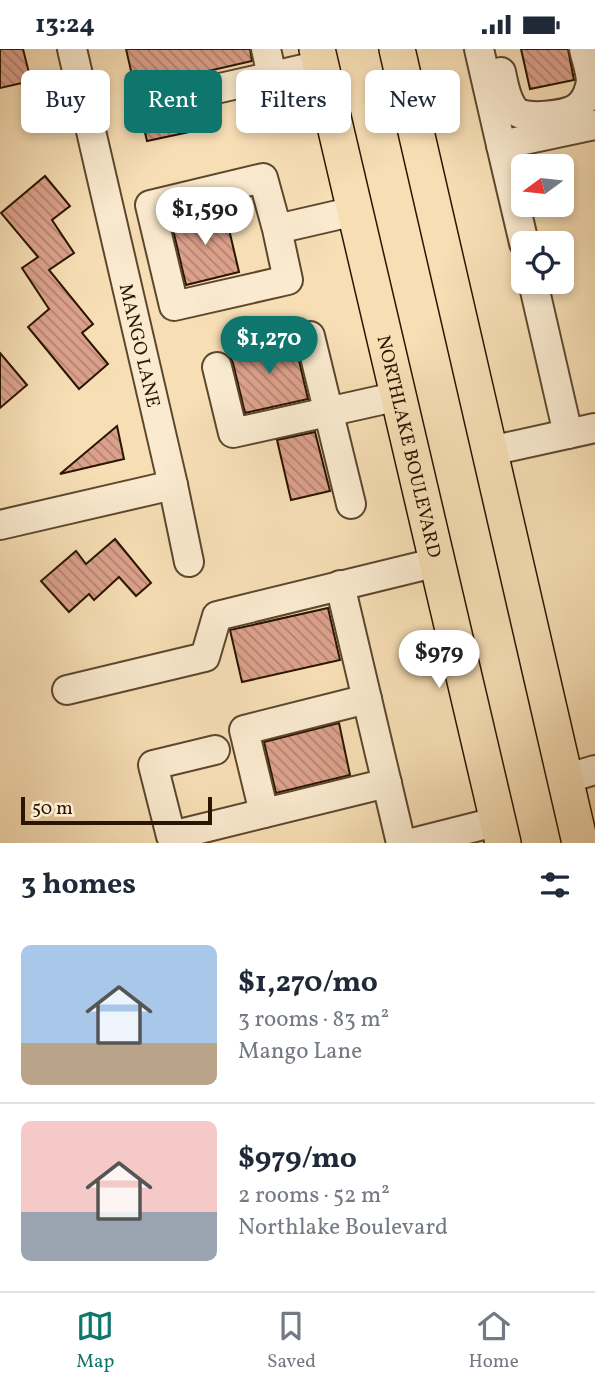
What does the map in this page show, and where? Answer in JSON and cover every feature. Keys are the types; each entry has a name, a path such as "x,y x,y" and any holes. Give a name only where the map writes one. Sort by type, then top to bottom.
{"main road":[{"path":"397,49 490,451 580,774 580,843"},
{"name":"NORTHLAKE BOULEVARD","path":"319,57 501,832"}],"street":[{"name":"MANGO LANE","path":"72,49 189,562"},
{"path":"266,49 271,70"},
{"path":"479,49 521,231"},
{"path":"495,49 507,98 516,112 528,117 575,109 586,99 591,83 584,49"},
{"path":"287,70 319,57"},
{"path":"501,145 595,125"},
{"path":"263,178 277,229 288,280 174,306 150,205 263,178"},
{"path":"277,229 355,211"},
{"path":"490,451 582,431 537,294"},
{"path":"310,336 351,504"},
{"path":"217,367 233,433 398,395"},
{"path":"0,525 173,485"},
{"path":"67,690 205,657 217,616 438,562"},
{"path":"340,585 401,843"},
{"path":"264,813 244,730 367,699"},
{"path":"215,750 153,765 170,836 387,783"},
{"path":"412,843 501,832"}],"building":[{"path":"0,49 23,49 28,70 21,70 21,83 0,88"},
{"path":"126,49 250,49 252,61 213,70 131,70"},
{"path":"521,49 568,49 574,80 530,89"},
{"path":"145,133 185,133 147,141"},
{"path":"45,176 70,206 52,220 74,253 49,270 93,324 82,333 108,364 79,389 28,327 49,309 22,268 38,257 1,213"},
{"path":"224,208 239,272 186,285 171,221"},
{"path":"294,339 308,399 245,413 229,354"},
{"path":"0,353 27,385 0,408"},
{"path":"117,426 124,459 60,474"},
{"path":"315,432 330,491 291,500 277,440"},
{"path":"115,539 151,583 136,596 119,577 94,600 89,594 69,612 41,581 76,551 86,564"},
{"path":"328,608 340,660 242,682 230,630"},
{"path":"339,723 350,775 276,793 264,742"}]}
